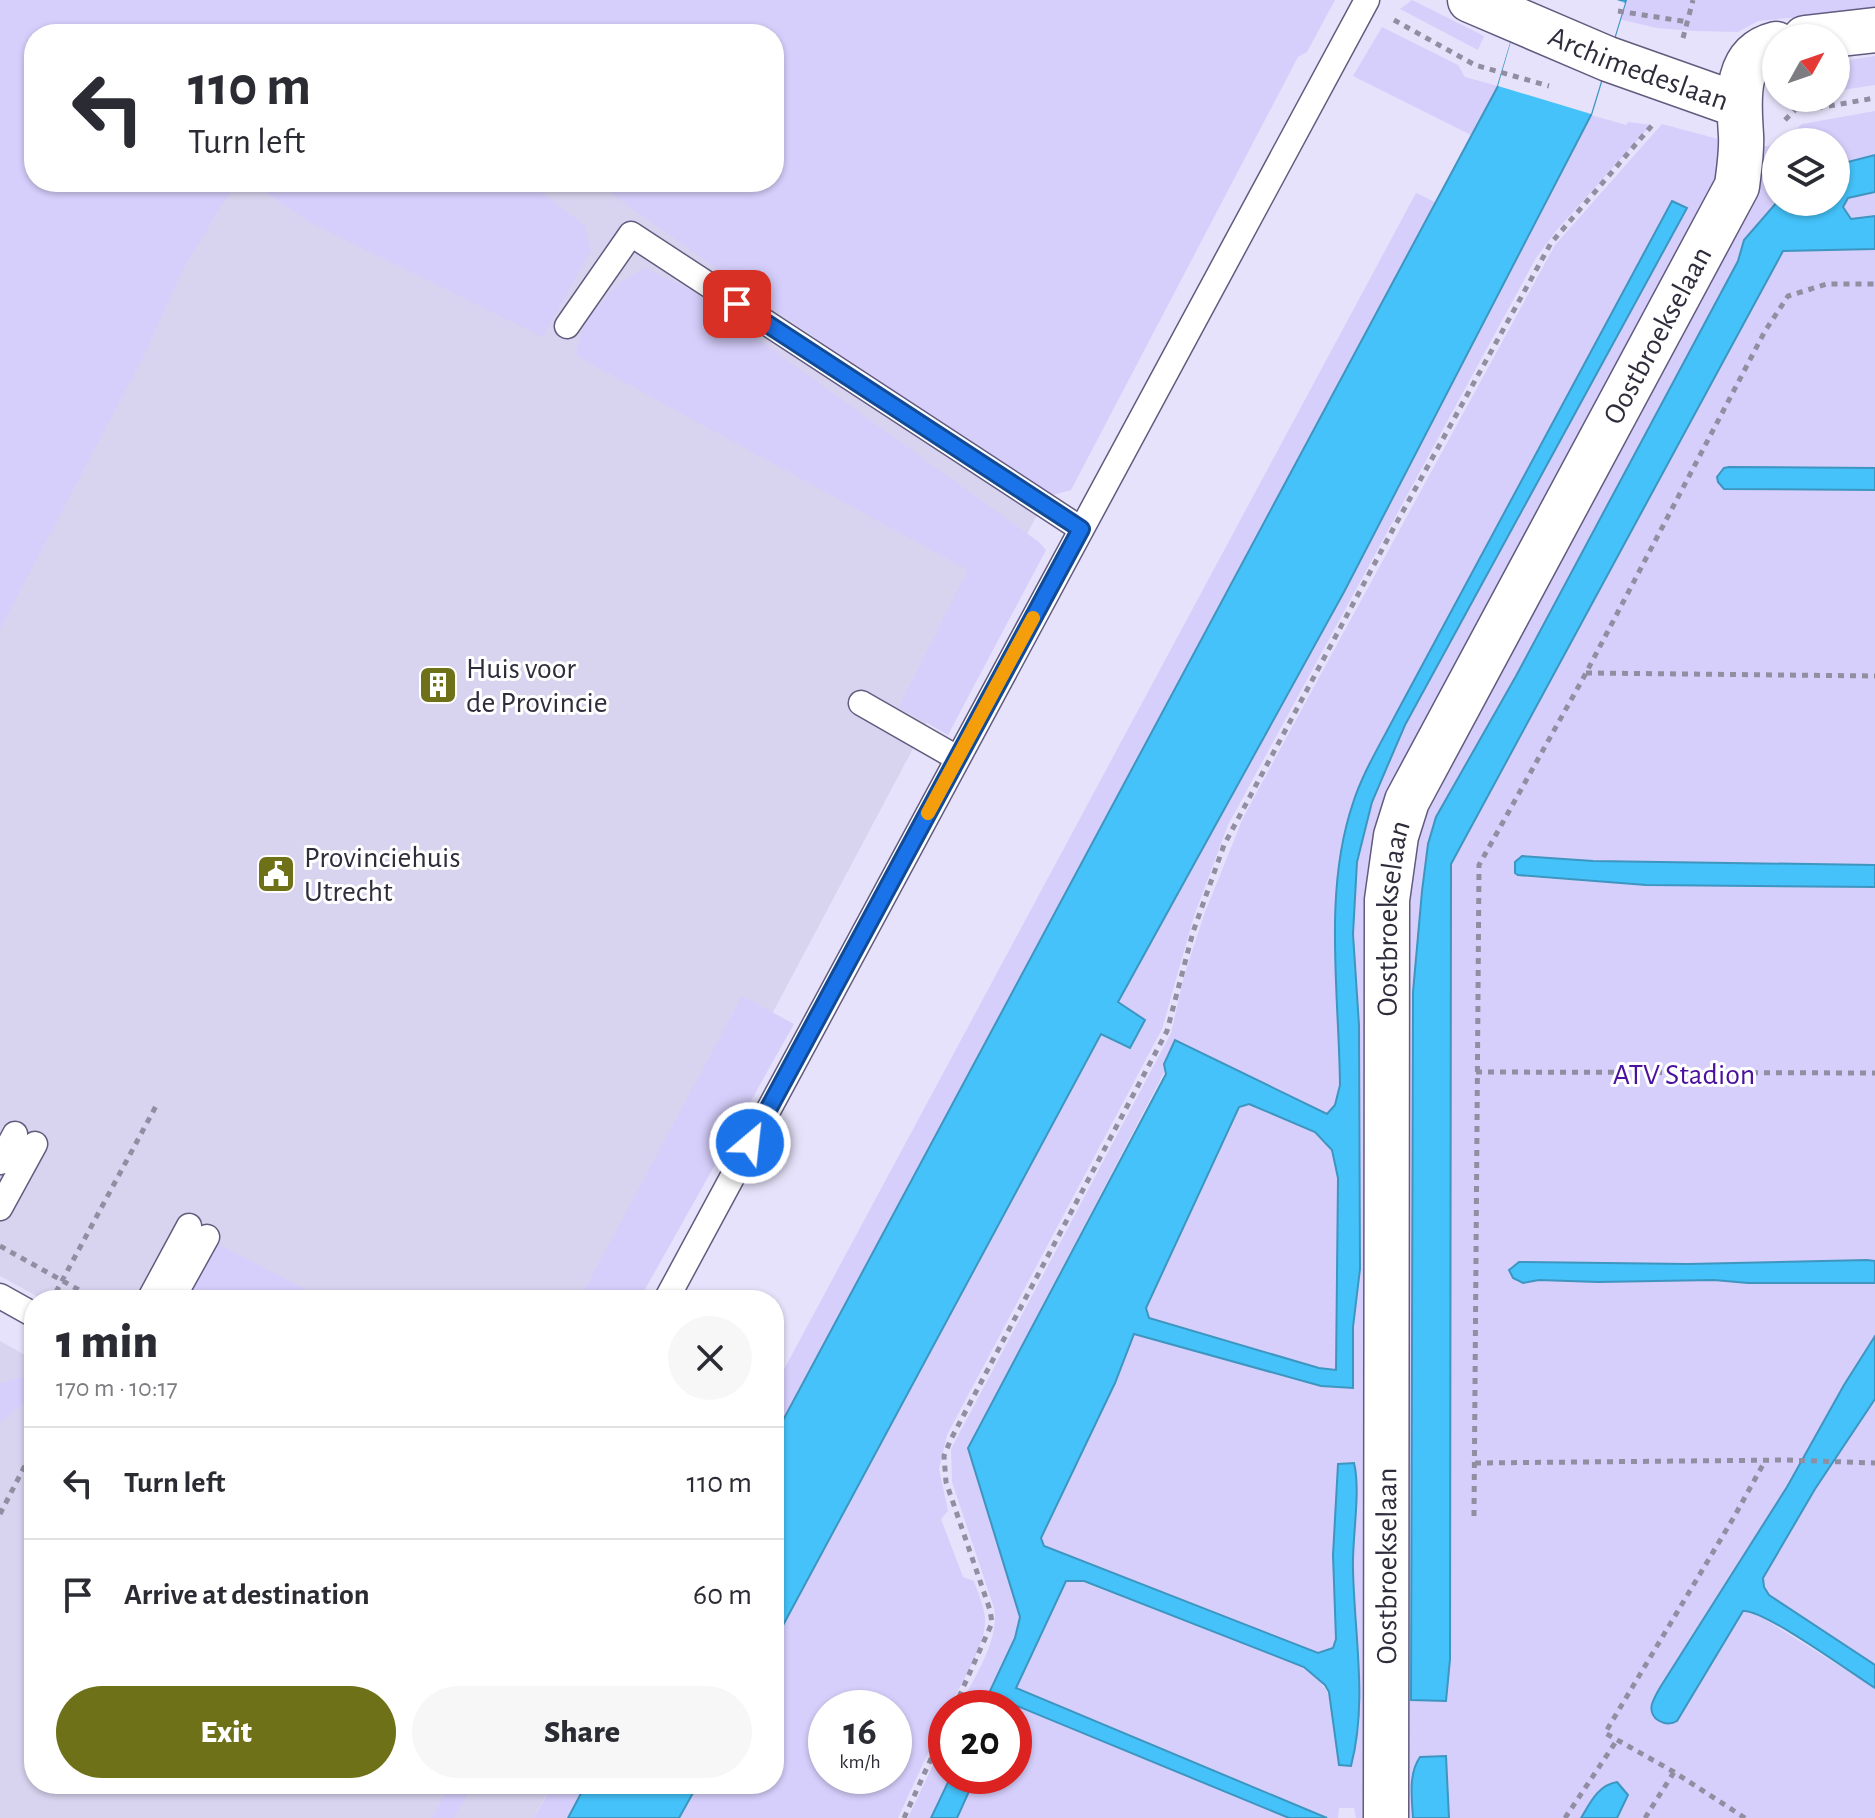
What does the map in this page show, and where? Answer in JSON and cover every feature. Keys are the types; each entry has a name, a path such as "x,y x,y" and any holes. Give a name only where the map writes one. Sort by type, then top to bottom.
{"street":[{"name":"Archimedeslaan","path":"1470,0 1608,59 1738,105 1742,78 1750,59 1762,49"},
{"path":"1850,33 1875,30"},
{"name":"Oostbroekselaan","path":"1386,1818 1387,916 1396,836 1407,801 1737,186 1742,138 1738,105"}],"lane":[{"path":"671,1290 1366,2"},
{"path":"567,326 631,234 1081,529"},
{"path":"861,703 957,758"},
{"path":"0,1162 25,1139 0,1208"},
{"path":"156,1290 198,1231 176,1290"},
{"path":"0,1296 24,1309"}],"path":[{"path":"1366,2 1475,65 1502,72"},
{"path":"1622,13 1688,22"},
{"path":"1850,102 1875,98"},
{"path":"962,1690 992,1623 946,1482 944,1456 951,1439 1167,1031 1193,932 1224,845 1266,766 1551,243 1653,126 1657,116"},
{"path":"1474,1516 1479,865 1586,673 1765,331 1788,296 1827,284 1875,284"},
{"path":"1586,673 1875,676"},
{"path":"1476,1072 1875,1073"},
{"path":"57,1290 156,1106"},
{"path":"0,1246 79,1290"},
{"path":"1475,1463 1786,1460 1875,1463"},
{"path":"1745,1818 1674,1772 1605,1733 1765,1461"},
{"path":"0,1514 24,1467"},
{"path":"1565,1818 1617,1740"},
{"path":"904,1818 928,1765"},
{"path":"1645,1818 1674,1772"}],"shaded area":[{"path":"175,192 635,192 1069,455 625,1290 26,1290 0,1276 0,510"},
{"path":"0,1341 24,1354 24,1794 547,1794 534,1818 0,1818"}],"green space":[{"path":"0,0 1335,0 1307,52 1298,57 1071,490 1053,495 1024,481 609,192 784,192 784,24 24,24 24,192 230,192 184,267 143,357 0,629"},
{"path":"1412,0 1484,36 1478,50 1400,9"},
{"path":"1537,0 1875,0 1875,10 1758,21 1738,32 1695,31 1657,28"},
{"path":"1382,27 1458,65 1465,77 1498,86 1471,135 1353,76"},
{"path":"1875,56 1875,85 1850,89 1850,60"},
{"path":"1875,111 1875,155 1850,161 1850,128 1797,128 1802,124"},
{"path":"1591,115 1626,125 1628,122 1651,125 1556,231 1536,258 1228,825 1194,916 1162,1029 947,1435 939,1469 948,1511 941,1519 963,1577 974,1581 985,1618 982,1639 958,1690 928,1690 928,1753 912,1788 912,1690 808,1690 808,1794 909,1794 898,1818 679,1818 692,1794 784,1794 784,1623 1101,1034 1130,1048 1144,1020 1118,1002 1344,592"},
{"name":"ATV Stadion","path":"1662,124 1718,139 1720,184 1408,772 1398,927 1427,797 1758,147 1762,147 1762,216 1765,216 1744,240 1738,261 1516,676 1436,817 1422,891 1413,992 1415,1112 1450,1163 1451,864 1783,251 1875,249 1875,468 1729,467 1720,472 1718,482 1724,489 1875,490 1875,865 1593,861 1525,856 1525,877 1646,885 1875,887 1875,1261 1688,1264 1519,1262 1510,1267 1510,1275 1523,1283 1539,1280 1714,1280 1875,1283 1875,1336 1844,1385 1658,1721 1672,1724 1742,1611 1750,1610 1875,1688 1875,1818 1356,1818 1354,1808 1339,1808 1338,1818 1327,1818 1032,1695 1032,1690 1016,1688 1066,1581 1075,1579 1304,1667 1327,1691 1335,1740 1353,1567 1354,1463 1338,1465 1333,1555 1336,1639 1333,1648 1318,1653 1044,1546 1041,1539 1115,1383 1133,1334 1321,1386 1352,1387 1353,1327 1360,1269 1359,1025 1353,934 1357,862 1372,802 1405,725 1686,209 1672,201 1366,770 1353,803 1340,1012 1340,1085 1335,1105 1328,1114 1166,1069 968,1448 1020,1617 1015,1638 990,1690 968,1690 984,1660 995,1621 994,1608 952,1482 951,1449 1171,1033 1184,976 1205,912 1243,818 1555,245"},
{"path":"265,192 542,192 585,226 591,250 543,337 311,223"},
{"path":"1875,192 1875,216 1851,219 1850,198"},
{"path":"1416,193 1435,202 784,1418 784,1369"},
{"path":"645,268 687,288 1046,550 948,735 899,707 968,570 575,355 584,323 619,283"},
{"path":"742,996 794,1024 645,1290 584,1290"},
{"path":"1249,1104 1314,1132 1332,1150 1338,1178 1336,1370 1319,1368 1149,1318 1146,1308 1239,1106"},
{"path":"216,1243 307,1290 192,1290"},
{"path":"24,1378 24,1404 0,1422 0,1384"},
{"path":"1875,1399 1875,1665 1769,1595 1763,1578 1815,1489"},
{"path":"1032,1711 1289,1818 957,1818 968,1794 1032,1794"},
{"path":"928,1775 928,1794 942,1794 931,1818 908,1818"},
{"path":"445,1794 467,1794 454,1818 432,1818"},
{"path":"547,1794 581,1794 568,1818 534,1818"}],"water":[{"path":"1524,0 1626,0 1591,115 1344,592 1118,1002 1145,1020 1130,1048 1101,1034 784,1623 784,1418 1498,86"},
{"path":"1875,155 1875,192 1850,198 1850,161"},
{"path":"1672,201 1687,208 1405,725 1372,802 1357,862 1353,934 1359,1025 1360,1269 1353,1327 1353,1388 1321,1386 1134,1334 1115,1383 1041,1538 1044,1546 1318,1653 1333,1648 1336,1639 1333,1555 1338,1464 1354,1463 1357,1487 1353,1568 1359,1717 1351,1766 1339,1765 1329,1692 1304,1667 1084,1581 1066,1581 1016,1688 1021,1690 990,1690 1015,1638 1020,1617 968,1448 1166,1074 1164,1064 1175,1040 1327,1114 1335,1105 1340,1085 1335,942 1338,871 1353,803 1373,758","holes":["1249,1104 1315,1132 1332,1150 1338,1178 1336,1370 1319,1368 1149,1318 1146,1308 1239,1107"]},
{"path":"1765,216 1849,216 1851,219 1875,216 1875,249 1783,251 1451,864 1450,1659 1446,1701 1411,1700 1413,992 1428,844 1436,817 1516,676 1738,261 1744,240"},
{"path":"1724,468 1875,468 1875,490 1724,489 1717,477"},
{"path":"1522,856 1593,861 1875,865 1875,887 1646,885 1518,875 1515,873 1515,862"},
{"path":"1875,1261 1875,1283 1539,1280 1523,1283 1513,1278 1509,1270 1519,1262 1688,1264"},
{"path":"1875,1336 1875,1399 1815,1489 1763,1578 1769,1595 1875,1665 1875,1688 1787,1630 1743,1611 1677,1721 1659,1721 1651,1709 1659,1690 1787,1487"},
{"path":"1032,1695 1327,1818 1289,1818 1032,1712"},
{"path":"1446,1756 1449,1818 1413,1818 1412,1786 1416,1764 1420,1757"},
{"path":"1617,1782 1628,1795 1617,1818 1581,1818 1600,1791"},
{"path":"581,1794 692,1794 679,1818 568,1818"},
{"path":"942,1794 968,1794 957,1818 931,1818"}],"pier":[{"path":"1523,0 1617,0 1625,3 1591,114 1498,86"}],"slow traffic":[{"path":"928,813 1033,618"}],"place":[{"name":"Huis voor de Provincie","path":"438,685"},
{"name":"Provinciehuis Utrecht","path":"276,874"}],"route":[{"path":"737,304 1081,529 750,1143"}]}
